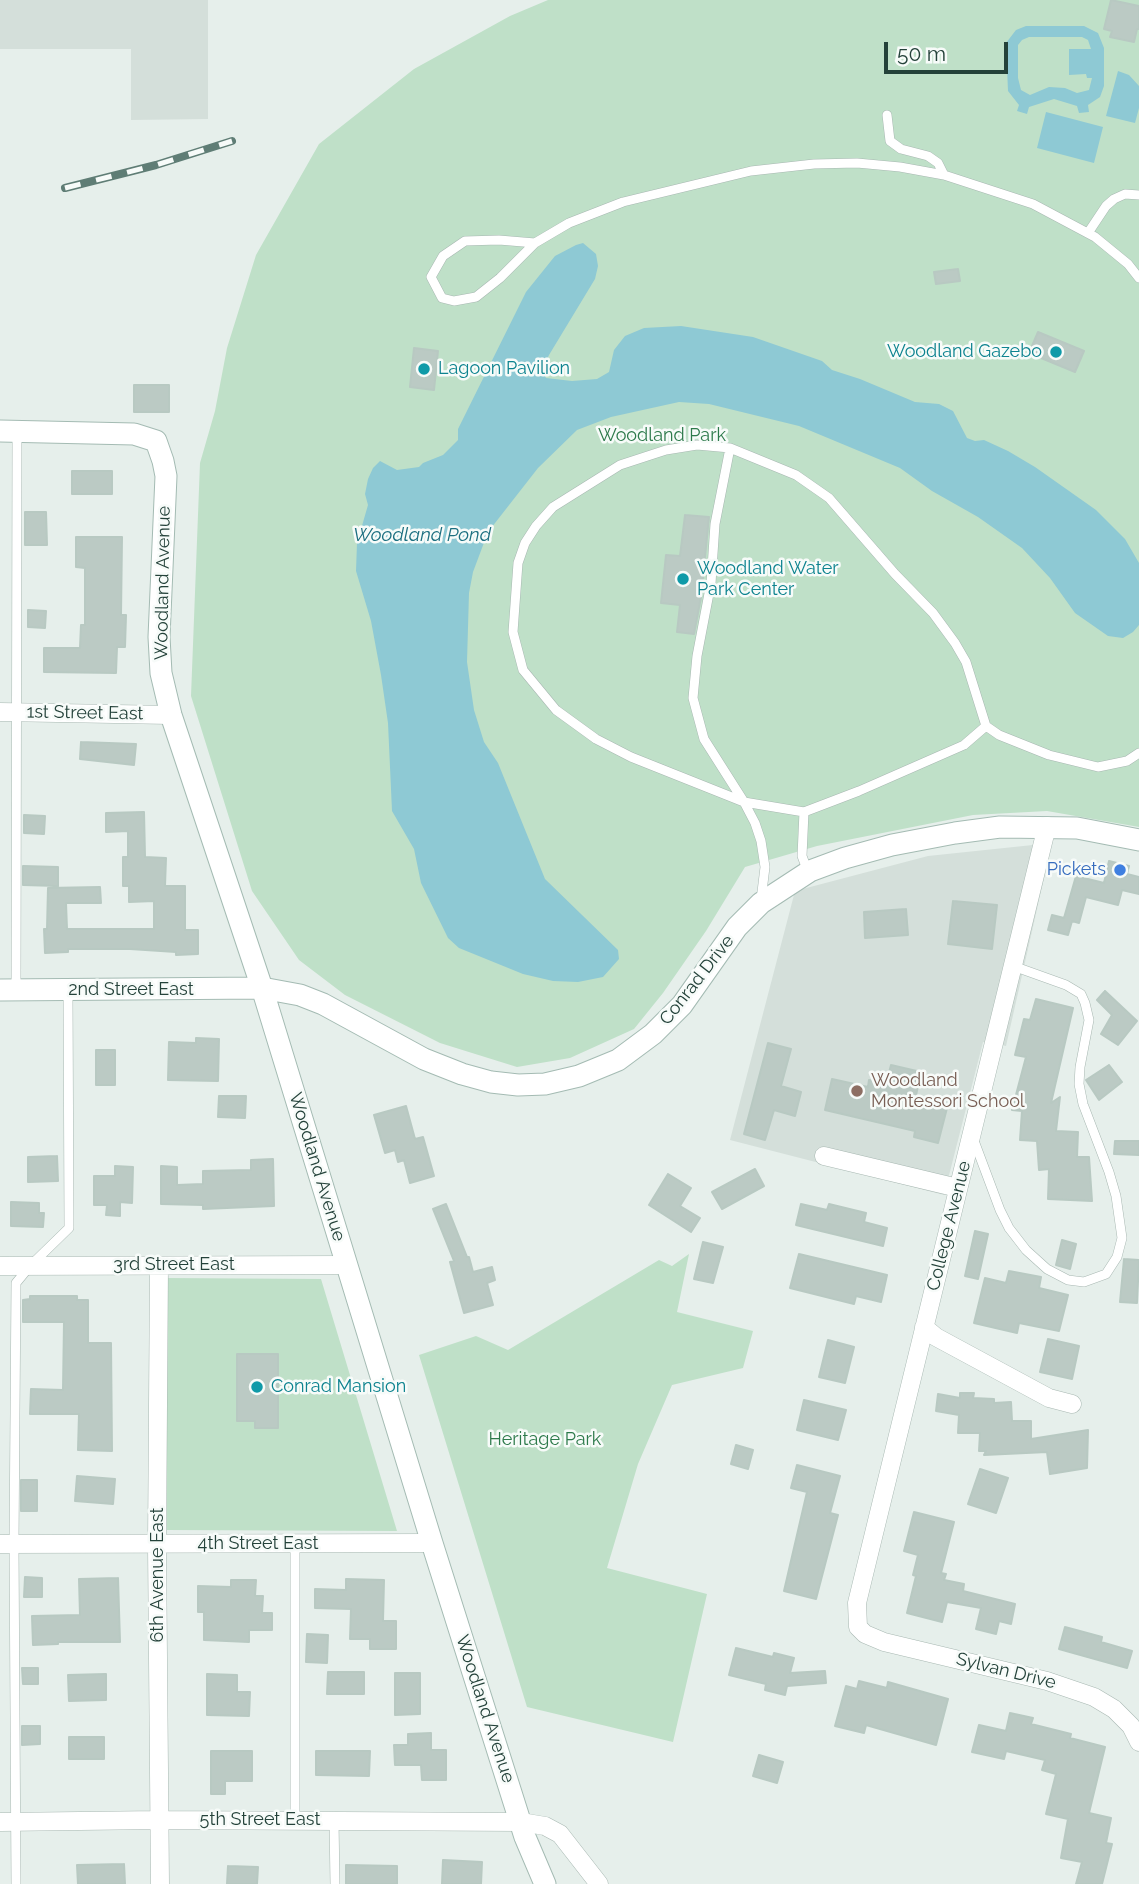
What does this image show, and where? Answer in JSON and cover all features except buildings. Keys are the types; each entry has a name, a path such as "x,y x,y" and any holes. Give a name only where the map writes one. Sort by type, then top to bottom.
{"street":[{"name":"Woodland Avenue","path":"8,431 134,434 156,442 166,476 159,637 161,673 171,715 262,988 432,1543 521,1822 545,1884"},
{"name":"1st Street East","path":"8,712 171,715"},
{"name":"College Avenue","path":"858,1626 857,1603 1047,826"},
{"name":"Conrad Drive","path":"262,988 300,995 323,1004 424,1059 462,1074 491,1082 545,1084 579,1076 618,1060 653,1034 682,1004 737,927 761,903 808,872 880,849 955,833 1000,827 1077,828 1139,839"},
{"name":"2nd Street East","path":"8,990 262,988"},
{"path":"824,1156 958,1188"},
{"name":"6th Avenue East","path":"159,1265 157,1545 160,1884"},
{"name":"3rd Street East","path":"0,1266 347,1265"},
{"path":"924,1328 1049,1398 1072,1404"},
{"name":"4th Street East","path":"7,1544 432,1543"},
{"name":"Sylvan Drive","path":"858,1626 866,1634 884,1642 1048,1681 1094,1697 1114,1709 1131,1726 1139,1742"},
{"name":"5th Street East","path":"8,1821 521,1822"},
{"path":"521,1822 545,1826 560,1834 599,1884"}],"lane":[{"path":"887,115 890,141 901,149 928,156 938,163 944,175"},
{"path":"535,243 465,241 443,256 431,277 442,298 454,301 476,297 500,278 535,243 569,223 623,202 751,171 814,163 857,163 944,175 1033,204 1088,233 1120,257 1139,267"},
{"path":"1088,233 1105,206 1114,199 1125,194 1139,195"},
{"path":"1120,257 1139,278"},
{"path":"8,431 8,990"},
{"path":"986,726 964,745 804,812 744,802 643,762 596,739 556,710 523,670 513,632 518,563 525,543 553,507 598,477 638,458 697,445 730,448 796,475 829,498 895,575 933,613 955,643 966,662 986,726 999,735 1049,755 1098,766 1127,761 1139,753"},
{"path":"730,448 715,524 711,583 692,698 704,739 755,823 765,867 761,903"},
{"path":"804,812 802,856 808,872"},
{"path":"972,1133 1000,1210 1009,1228 1026,1250 1047,1269 1069,1280 1084,1282 1106,1274 1117,1257 1122,1238 1116,1196 1083,1104 1079,1084 1088,1027 1085,1003 1081,994 1066,985 1013,966"},
{"path":"16,1884 8,1821 7,1544 16,1283 69,1228 68,991"},
{"path":"295,1544 295,1820"},
{"path":"334,1820 335,1884"}],"shaded area":[{"path":"0,0 208,0 208,119 131,120 131,49 0,49"},
{"path":"1052,843 1006,1046 983,1042 944,1195 730,1140 795,891 928,856"}],"green space":[{"name":"Woodland Park","path":"548,0 1139,0 1139,827 1047,811 973,815 817,846 745,867 706,931 634,1029 570,1058 517,1067 440,1043 345,995 299,960 252,891 191,696 200,463 215,411 227,348 256,255 319,144 414,69 510,16"},
{"name":"Heritage Park","path":"689,1254 677,1312 753,1331 743,1368 672,1385 638,1464 607,1568 707,1594 673,1742 527,1707 419,1355 476,1336 508,1350 659,1260 672,1266"},
{"path":"165,1278 321,1279 397,1531 167,1530"}],"water":[{"path":"1026,26 1084,26 1098,33 1104,48 1104,86 1100,97 1088,105 1089,112 1079,113 1077,106 1054,99 1029,107 1027,114 1017,111 1019,105 1008,91 1006,43 1016,30","holes":["1029,37 1082,37 1088,40 1091,49 1069,49 1069,75 1086,74 1087,78 1092,78 1089,90 1077,93 1065,88 1049,87 1030,95 1021,90 1018,78 1018,45 1022,40"]},
{"path":"1118,71 1129,75 1139,86 1139,108 1135,123 1106,116"},
{"path":"1046,112 1103,127 1094,163 1037,148"},
{"name":"Woodland Pond","path":"583,243 596,254 598,266 595,279 549,355 542,370 546,378 572,381 597,379 609,372 614,350 625,336 644,328 681,326 753,337 822,361 832,370 915,402 939,404 953,411 967,438 984,440 1035,467 1096,510 1125,539 1139,563 1139,625 1123,638 1108,636 1075,613 1050,578 1022,548 978,517 932,491 900,468 799,426 709,404 679,402 611,417 577,430 538,468 488,532 473,572 469,593 467,662 474,710 484,742 498,763 545,879 618,950 619,959 603,977 578,982 553,981 523,974 459,948 448,938 421,883 414,849 392,811 388,723 381,675 371,621 356,571 357,543 368,505 365,494 373,468 380,461 397,470 419,467 443,455 458,440 458,429 526,292 555,256"}],"railway":[{"path":"65,188 156,165 232,141"}],"place":[{"name":"Woodland Gazebo","path":"1056,352"},
{"name":"Lagoon Pavilion","path":"424,369"},
{"name":"Woodland Water Park Center","path":"683,579"},
{"name":"Pickets","path":"1120,870"},
{"name":"Woodland Montessori School","path":"857,1091"},
{"name":"Conrad Mansion","path":"257,1387"}]}
